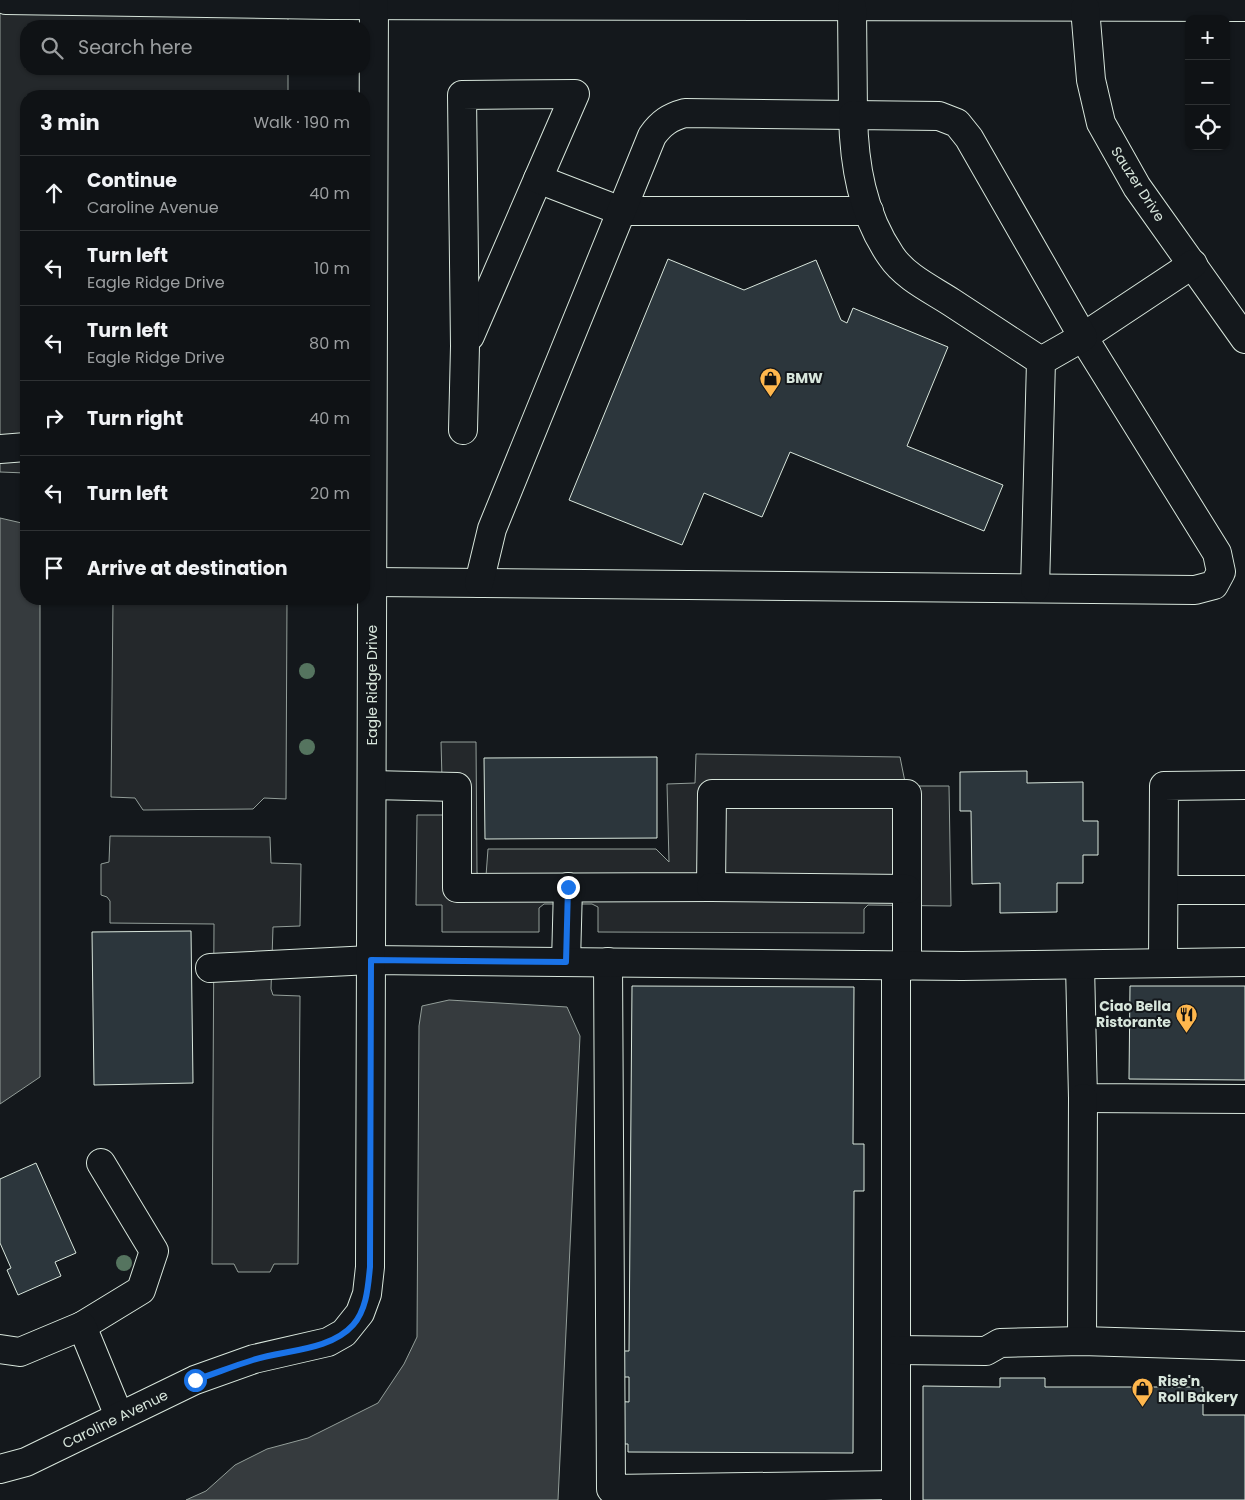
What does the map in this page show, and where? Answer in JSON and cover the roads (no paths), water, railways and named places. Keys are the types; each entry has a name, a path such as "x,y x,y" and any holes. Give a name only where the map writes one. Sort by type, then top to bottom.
{"street":[{"path":"6,0 718,3 852,7 1245,6"},
{"name":"Eagle Ridge Drive","path":"370,284 374,2"},
{"name":"Sauzer Drive","path":"1077,5 1101,122 1137,187 1245,339"},
{"path":"852,7 854,155 860,188 891,257 911,276 1041,361"},
{"path":"463,430 465,346 462,95 575,94 465,346"},
{"path":"373,582 1195,590 1214,585 1220,572 1217,553 1083,337 969,138 957,124 939,116 685,113 671,117 660,125 652,136 492,529 479,583"},
{"path":"538,179 621,211 869,211"},
{"path":"1041,361 1083,337 1193,264"},
{"path":"1035,588 1041,361"},
{"path":"0,449 20,447"},
{"name":"Eagle Ridge Drive","path":"344,1333 360,1313 367,1294 370,1267 373,582 370,488"},
{"path":"372,784 458,788 458,888 711,887 907,889"},
{"path":"1164,964 1164,786 1245,785"},
{"path":"608,962 613,1495 896,1492 901,966 907,889 907,794 712,794 711,887"},
{"path":"566,962 568,887"},
{"path":"1164,890 1245,890"},
{"path":"210,968 371,960 901,966 1245,962"},
{"path":"1080,965 1083,1098 1082,1341"},
{"path":"1083,1098 1245,1099"},
{"path":"0,1349 20,1352 82,1326 141,1290 154,1251 101,1163"},
{"path":"82,1326 119,1416"},
{"name":"Caroline Avenue","path":"0,1469 26,1462 195,1380 254,1359 328,1342 344,1333"},
{"path":"896,1350 986,1351 1000,1342 1082,1341 1245,1346"}],"place":[{"name":"BMW","path":"770,397"},
{"name":"Ciao Bella Ristorante","path":"1187,1033"},
{"name":"Rise'n Roll Bakery","path":"1142,1408"}]}
